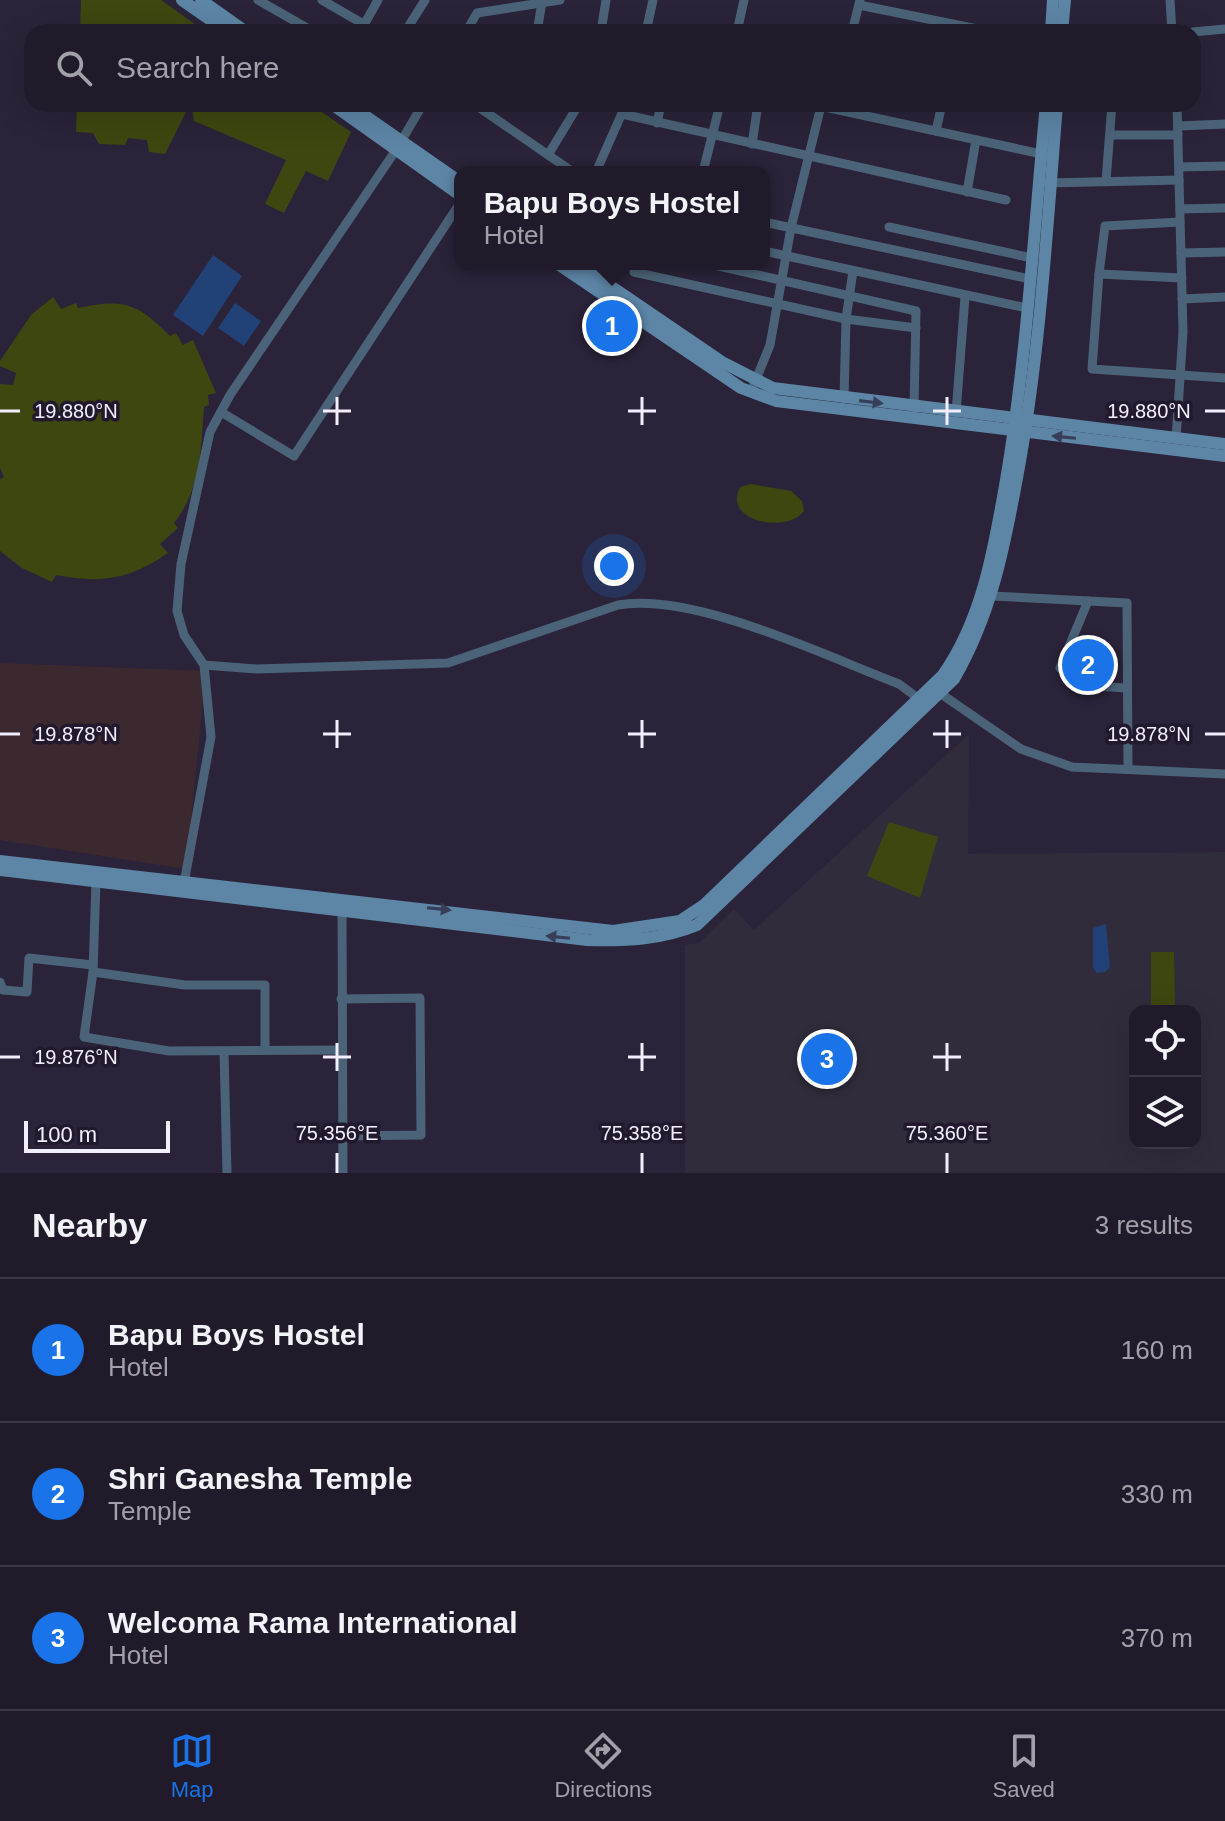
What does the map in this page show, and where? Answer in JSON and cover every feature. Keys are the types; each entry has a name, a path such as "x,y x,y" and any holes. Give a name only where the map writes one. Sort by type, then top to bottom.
{"street":[{"path":"182,0 203,3 234,24"},
{"path":"258,0 300,24"},
{"path":"322,0 357,24"},
{"path":"365,24 378,0"},
{"path":"410,24 425,0"},
{"path":"471,24 477,13 560,0"},
{"path":"602,24 606,0"},
{"path":"648,24 653,0"},
{"path":"739,24 744,0"},
{"path":"1052,24 1053,0"},
{"path":"1063,24 1065,0"},
{"path":"1170,0 1172,24"},
{"path":"538,24 542,2"},
{"path":"854,24 860,2 941,24"},
{"path":"203,3 221,24"},
{"path":"1201,31 1225,29"},
{"path":"345,112 454,178"},
{"path":"362,112 454,190"},
{"path":"184,883 211,737 204,665 184,635 177,611 187,535 210,432 418,112"},
{"path":"486,112 564,166"},
{"path":"548,155 572,112"},
{"path":"657,123 659,112"},
{"path":"705,166 718,112"},
{"path":"752,144 757,112"},
{"path":"755,386 777,305 815,112"},
{"path":"856,112 1047,155"},
{"path":"936,131 940,112"},
{"path":"1046,112 1047,155"},
{"path":"0,861 342,905 487,930 613,936 676,934 697,925 922,701 954,679 976,642 1001,568 1021,426 1047,155 1055,112"},
{"path":"1106,181 1111,112"},
{"path":"1176,439 1182,299 1177,112"},
{"path":"599,166 622,114 1006,200"},
{"path":"1110,135 1178,131 1225,124"},
{"path":"967,192 976,140"},
{"path":"1179,167 1225,166"},
{"path":"1044,183 1179,180"},
{"path":"934,690 962,648 990,568 1021,426 1027,308 1044,183"},
{"path":"1180,209 1225,208"},
{"path":"221,412 294,456 454,212"},
{"path":"1180,222 1105,226 1092,369 1225,378"},
{"path":"770,223 1030,279"},
{"path":"889,227 1032,258"},
{"path":"770,252 1027,308"},
{"path":"1181,253 1225,252"},
{"path":"568,270 755,386 956,413 1021,426 1225,456"},
{"path":"587,270 776,401 825,409 1225,444"},
{"path":"737,270 916,311 914,408"},
{"path":"844,399 846,319 853,271"},
{"path":"634,272 846,319 916,328"},
{"path":"1099,274 1182,278"},
{"path":"956,413 965,297"},
{"path":"1182,299 1225,297"},
{"path":"992,596 1127,603 1128,768"},
{"path":"1088,601 1060,668 1092,686 1127,688"},
{"path":"204,665 257,669 448,663 618,605 638,602 718,616 899,684 922,701"},
{"path":"934,690 1021,749 1072,767 1225,774"},
{"path":"0,870 342,905"},
{"path":"96,881 93,969 84,1037 169,1051 341,1050"},
{"path":"342,905 343,1173"},
{"path":"0,982 3,990 27,992 29,958 185,985 265,985 265,1050"},
{"path":"341,999 420,998 421,1120 421,1135 342,1136"},
{"path":"224,1051 227,1173"}],"shaded area":[{"path":"0,663 206,671 186,869 0,840"},
{"path":"969,734 968,854 1225,852 1225,1173 685,1173 685,945 699,943 734,909 754,930"}],"green space":[{"path":"81,0 161,0 195,24 80,24"},
{"path":"77,112 186,112 165,154 149,152 147,140 128,138 125,145 99,144 93,133 76,132"},
{"path":"192,112 322,112 351,132 328,181 306,171 284,213 265,204 286,160 194,121"},
{"path":"53,297 61,309 76,303 78,308 107,304 129,306 148,316 170,336 176,333 183,345 193,340 216,393 208,395 209,405 204,407 198,468 190,496 174,523 178,528 160,544 168,553 128,574 101,579 56,575 52,582 22,568 0,551 0,479 4,477 0,468 0,384 13,385 16,373 0,366 0,361 31,315"},
{"path":"751,484 791,491 802,501 804,511 784,522 759,521 748,516 740,509 737,499 740,487"},
{"path":"889,822 938,837 920,898 867,876"},
{"path":"1151,952 1174,952 1175,1005 1151,1005"}],"water":[{"path":"213,255 242,276 203,336 173,315"},
{"path":"235,303 261,321 244,346 218,328"},
{"path":"1106,924 1110,967 1105,972 1097,973 1093,968 1093,928"}],"place":[{"name":"Bapu Boys Hostel","path":"612,326"},
{"name":"Shri Ganesha Temple","path":"1088,665"},
{"name":"Welcoma Rama International","path":"827,1059"}]}
